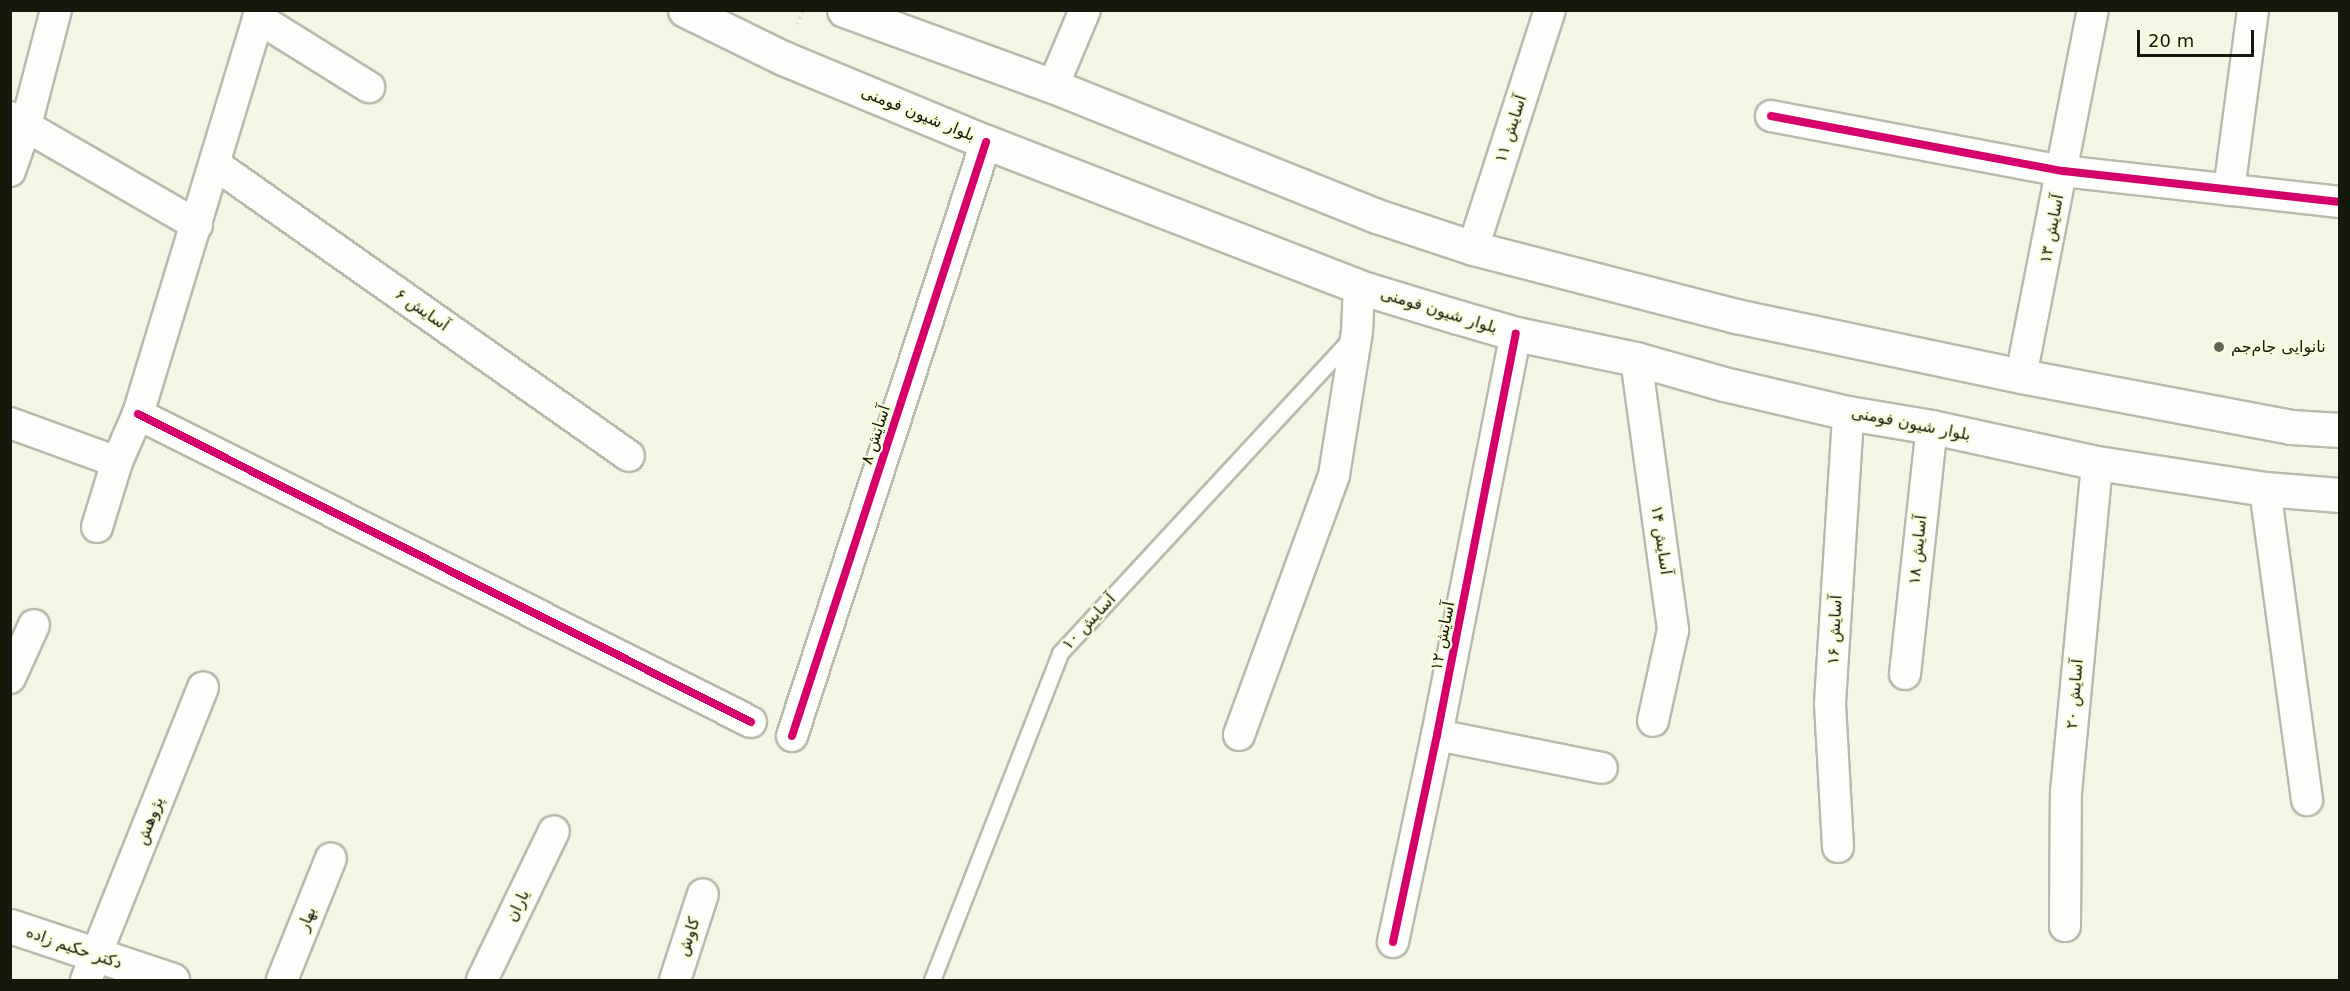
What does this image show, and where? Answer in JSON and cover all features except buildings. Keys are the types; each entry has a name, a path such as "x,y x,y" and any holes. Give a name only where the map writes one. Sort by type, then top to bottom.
{"main road":[{"name":"بلوار شیون فومنی","path":"685,10 783,58 986,142 1359,287 1516,334 1636,359 1724,384 1848,413 1932,427 2097,463 2265,489 2340,495"},
{"path":"844,10 1053,86 1377,216 1473,248 1736,316 2021,376 2291,427 2340,430"},
{"name":"دکتر حکیم زاده","path":"10,926 92,968 172,981"}],"street":[{"path":"10,171 18,121 56,10"},
{"path":"1053,86 1085,10"},
{"name":"آسایش ۱۱","path":"1473,248 1550,10"},
{"path":"2229,190 2253,10"},
{"name":"آسایش ۱۳","path":"2021,376 2063,171 2087,12"},
{"path":"97,527 117,462 138,414 216,165 260,14 369,87"},
{"path":"1771,116 2063,171 2340,202"},
{"path":"18,121 197,225"},
{"name":"آسایش ۸","path":"792,736 986,142"},
{"name":"آسایش ۶","path":"216,165 629,456"},
{"path":"1239,735 1334,476 1357,332 1359,287"},
{"name":"آسایش ۱۲","path":"1393,942 1437,735 1516,334"},
{"name":"آسایش ۱۴","path":"1636,359 1673,630 1653,721"},
{"name":"آسایش ۱۶","path":"1839,848 1830,703 1848,413"},
{"path":"138,414 751,722"},
{"path":"10,423 117,462"},
{"name":"آسایش ۱۸","path":"1905,674 1932,427"},
{"name":"آسایش ۲۰","path":"2065,926 2066,792 2097,463"},
{"path":"2265,489 2307,800"},
{"path":"10,678 34,625"},
{"name":"پژوهش","path":"92,968 203,687"},
{"path":"1437,735 1602,768"},
{"name":"یاران","path":"482,981 554,831"},
{"name":"بهار","path":"282,981 332,858"},
{"name":"کاوش","path":"675,981 703,894"}],"lane":[{"name":"آسایش ‍۱۰","path":"932,981 1060,653 1357,332"}],"cycle path":[{"path":"1771,116 2063,171 2340,202"},
{"path":"792,736 986,142"},
{"path":"1393,942 1437,735 1516,334"},
{"path":"138,414 751,722"}],"place":[{"name":"نانوایی جام‌جم","path":"2219,347"}]}
